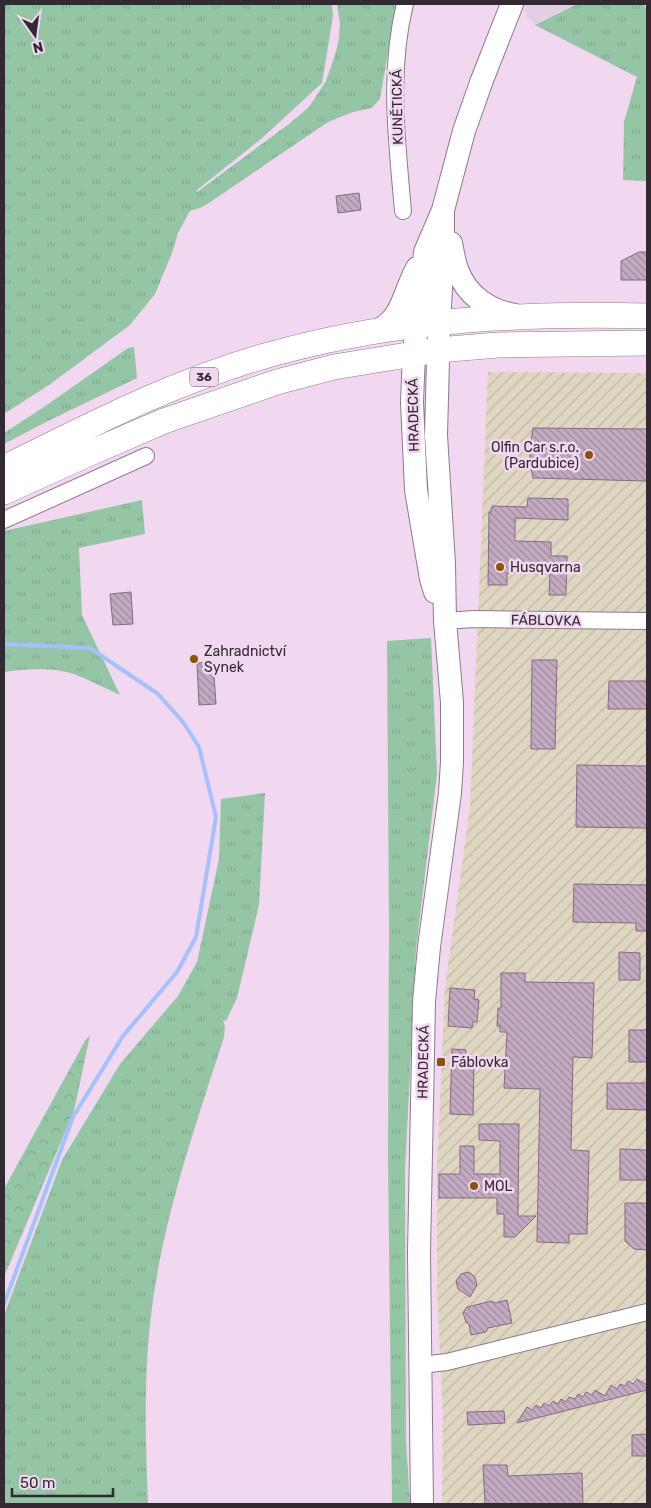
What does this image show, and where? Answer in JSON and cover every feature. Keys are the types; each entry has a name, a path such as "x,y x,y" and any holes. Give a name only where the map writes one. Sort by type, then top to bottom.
{"main road":[{"name":"HRADECKÁ","path":"422,1504 419,1253 424,1002 429,947 450,793 452,762 452,702 445,621 444,564 436,436 438,350 428,325 426,252 443,210 464,131 512,4"},
{"name":"HRADECKÁ","path":"443,210 444,254 428,325 414,354 412,402 416,490 431,579 445,621"},
{"path":"443,210 456,268 465,285 479,300 488,306 497,311 519,316"},
{"path":"377,331 390,323 399,311 414,273 426,252"},
{"name":"36","path":"4,468 108,416 186,383 283,350 377,331 477,318 594,314 647,316"},
{"name":"36","path":"4,492 127,436 239,394 334,367 438,350 507,344 647,343"}],"street":[{"name":"KUNĚTICKÁ","path":"403,211 396,132 395,93 397,51 405,4"},
{"path":"4,520 146,456"},
{"name":"FÁBLOVKA","path":"445,621 647,621"},
{"path":"420,1365 447,1362 647,1312"}],"shaded area":[{"path":"524,4 575,4 535,25 527,17"},
{"name":"Fáblovka","path":"488,372 647,373 647,1504 442,1504 443,1419 437,1287 437,1170 445,987 470,807"}],"green space":[{"path":"4,4 332,4 333,16 322,83 261,139 197,190 197,192 309,107 326,81 335,55 340,24 337,4 396,4 380,99 372,108 353,112 328,122 209,203 190,211 178,233 155,294 130,325 49,385 4,414"},
{"path":"577,4 644,4 647,11 647,181 623,180 624,122 637,77 535,25"},
{"path":"134,347 137,378 4,444 4,433 128,348"},
{"path":"142,500 145,534 79,548 82,615 120,695 80,676 57,670 39,669 4,672 4,531"},
{"path":"431,638 437,774 416,950 405,1171 406,1441 410,1504 392,1504 388,1157 387,641"},
{"path":"265,793 259,905 237,998 226,1021 223,1020 225,1027 224,1037 177,1189 156,1281 147,1365 148,1504 4,1504 4,1315 62,1160 120,1064 178,996 197,962 219,859 221,799"},
{"path":"90,1035 74,1111 4,1277 4,1189"}],"building":[{"path":"359,193 361,210 338,213 336,196"},
{"path":"639,252 647,252 647,280 621,280 621,261"},
{"name":"Olfin Car s.r.o. (Pardubice)","path":"533,428 647,429 647,481 533,478 530,448"},
{"path":"528,498 568,499 568,520 515,518 515,541 551,542 551,556 567,556 566,595 549,595 550,574 507,573 507,585 488,585 489,512 491,512 492,506 527,507"},
{"path":"131,592 133,624 113,625 110,594"},
{"path":"532,660 557,660 555,749 531,749"},
{"path":"213,662 216,704 199,705 197,663"},
{"path":"609,681 647,681 647,709 608,709"},
{"path":"577,765 647,766 647,828 576,827"},
{"path":"574,884 647,885 647,931 636,931 636,923 573,922"},
{"path":"619,952 640,953 640,980 619,980"},
{"path":"501,973 525,973 525,982 594,983 592,1058 573,1057 571,1150 589,1151 587,1234 569,1234 569,1243 537,1242 540,1089 504,1088 507,1032 500,1032 500,1026 497,1026 498,1008 501,1008"},
{"path":"450,988 475,990 474,999 479,1000 477,1022 473,1022 472,1028 448,1026"},
{"path":"629,1030 647,1030 647,1062 629,1062"},
{"path":"452,1049 466,1050 465,1061 474,1061 473,1115 450,1114"},
{"path":"607,1083 647,1083 647,1110 607,1109"},
{"path":"479,1124 519,1124 518,1216 536,1216 515,1237 504,1237 504,1214 497,1214 497,1198 439,1198 439,1174 460,1174 460,1146 474,1146 474,1174 500,1174 500,1141 479,1140"},
{"path":"620,1149 647,1150 647,1180 620,1180"},
{"path":"625,1203 647,1203 647,1250 634,1249 625,1241"},
{"path":"469,1272 475,1277 477,1285 470,1297 458,1289 456,1281 461,1274"},
{"path":"507,1300 512,1323 488,1328 486,1332 471,1335 469,1324 466,1322 463,1313 467,1307 492,1301 495,1303"},
{"path":"637,1379 647,1385 647,1390 517,1423 527,1407 532,1410 536,1405 541,1408 544,1403 549,1406 553,1401 558,1404 561,1399 566,1402 569,1397 575,1399 578,1394 583,1397 586,1392 592,1395 595,1390 605,1396 611,1385 617,1389 620,1384 625,1386 628,1381 633,1384"},
{"path":"504,1411 505,1423 468,1425 467,1412"},
{"path":"647,1434 647,1456 632,1456 632,1435"},
{"path":"483,1465 507,1465 508,1476 582,1473 583,1504 485,1504"}],"waterway":[{"path":"4,644 90,648 158,694 183,722 199,747 216,817 196,937 177,972 123,1036 73,1117 4,1304"}],"place":[{"name":"Olfin Car s.r.o. (Pardubice)","path":"589,455"},
{"name":"Husqvarna","path":"500,567"},
{"name":"Zahradnictví Synek","path":"194,659"},
{"name":"Fáblovka","path":"441,1062"},
{"name":"MOL","path":"474,1186"}]}
